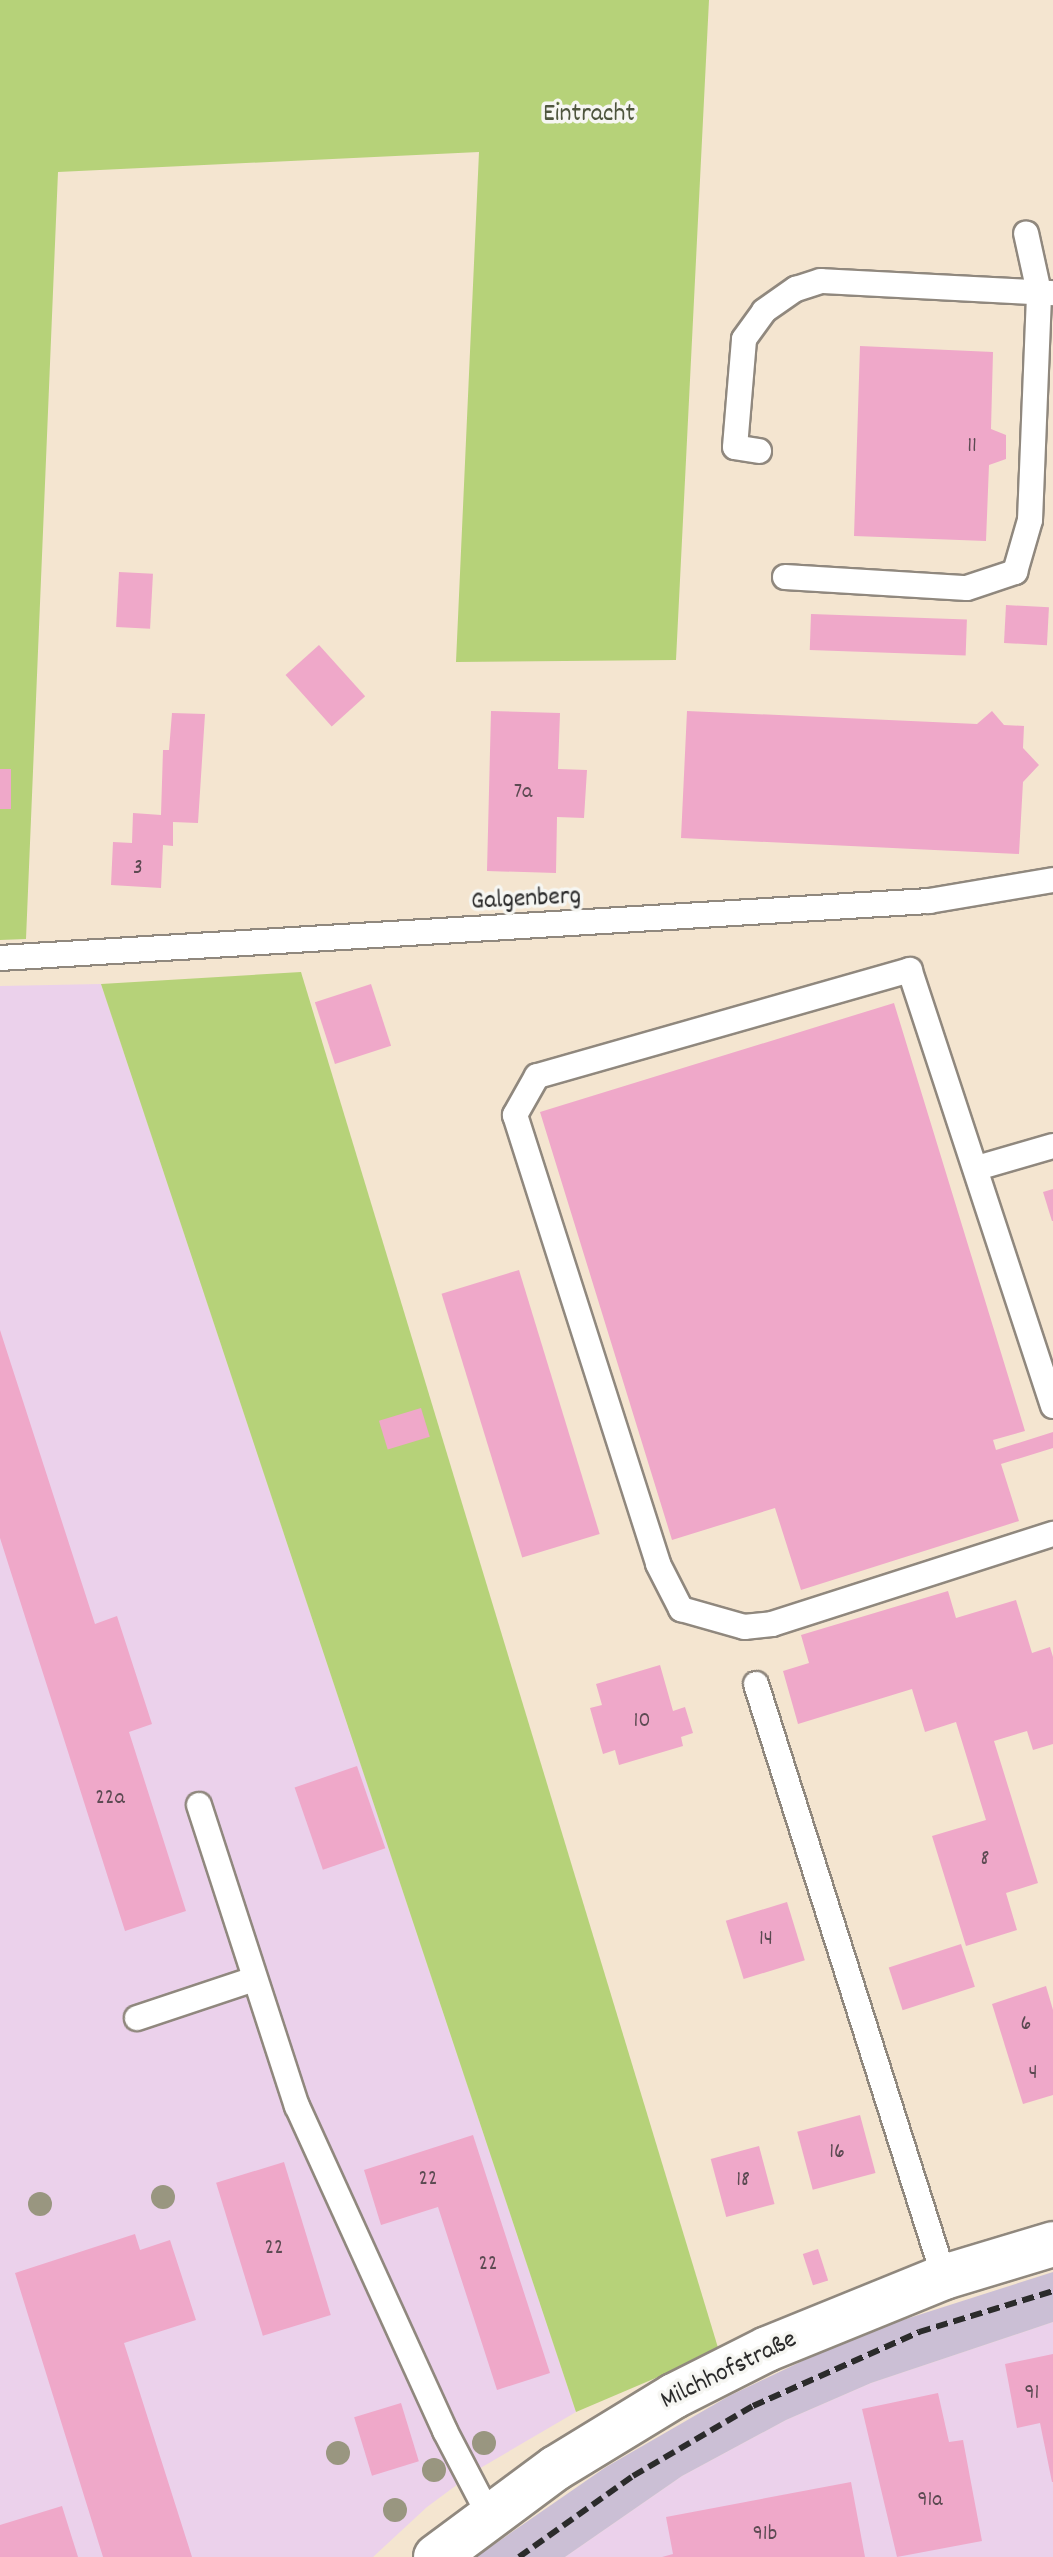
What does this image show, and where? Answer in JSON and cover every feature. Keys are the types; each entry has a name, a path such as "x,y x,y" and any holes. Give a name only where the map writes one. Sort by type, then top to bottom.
{"street":[{"name":"Milchhofstraße","path":"436,2557 556,2468 674,2396 767,2349 944,2277 1053,2244"}],"lane":[{"path":"785,577 967,588 1015,572 1041,522 1046,293 1026,233"},
{"path":"759,451 735,447 744,339 764,311 796,289 821,281 1046,293"},
{"name":"Galgenberg","path":"0,958 914,902 1053,880"},
{"path":"1053,1406 910,970 537,1076 515,1115 658,1564 681,1609 744,1627 772,1624 1053,1534"},
{"path":"977,1168 1053,1146"},
{"path":"756,1684 944,2277"},
{"path":"199,1805 297,2106 445,2431 490,2517"},
{"path":"137,2018 254,1979"}],"shaded area":[{"path":"101,984 576,2412 477,2470 427,2507 373,2557 0,2557 0,986"},
{"path":"1053,2272 1053,2322 871,2383 786,2420 682,2476 565,2557 476,2557 606,2467 729,2396 859,2334"},
{"path":"1053,2322 1053,2557 565,2557 682,2476 786,2420 871,2383"}],"green space":[{"name":"Eintracht","path":"0,0 709,0 676,660 456,662 479,152 58,172 26,939 0,940"},
{"path":"301,972 719,2351 576,2412 101,984"}],"building":[{"path":"860,346 993,352 991,429 1006,435 1006,459 989,465 986,541 854,536"},
{"path":"119,572 153,574 150,629 116,627"},
{"path":"1006,605 1049,607 1047,645 1004,643"},
{"path":"811,614 967,619 966,655 810,650"},
{"path":"319,645 365,696 332,726 286,675"},
{"path":"491,711 560,713 558,769 587,770 584,818 557,817 556,873 487,871"},
{"path":"687,711 977,724 992,711 1004,725 1024,726 1023,748 1039,765 1023,782 1019,854 681,838"},
{"path":"172,713 205,714 198,823 173,822 173,846 163,845 161,888 111,885 113,842 132,843 133,813 161,815 163,750 169,750"},
{"path":"0,769 11,769 11,809 0,809"},
{"path":"371,984 391,1046 335,1064 315,1002"},
{"path":"894,1003 1025,1431 993,1440 996,1450 1053,1432 1053,1448 1001,1464 1019,1521 801,1590 775,1508 672,1540 540,1112"},
{"path":"1053,1189 1053,1221 1052,1221 1043,1192"},
{"path":"519,1270 600,1534 522,1558 442,1294"},
{"path":"0,1330 95,1624 117,1616 152,1724 129,1732 186,1911 125,1931 0,1538"},
{"path":"421,1408 430,1437 388,1450 379,1421"},
{"path":"948,1591 956,1618 1016,1600 1032,1653 1050,1647 1053,1657 1053,1744 1033,1750 1027,1731 994,1741 1038,1883 1006,1893 1017,1930 966,1946 932,1836 986,1820 956,1722 925,1732 912,1689 798,1724 783,1671 809,1663 801,1635"},
{"path":"660,1665 673,1711 685,1707 693,1733 681,1737 683,1746 619,1765 615,1750 603,1754 590,1708 602,1705 596,1684"},
{"path":"357,1766 385,1848 323,1870 295,1787"},
{"path":"787,1902 805,1960 744,1979 726,1921"},
{"path":"961,1944 975,1987 903,2010 889,1967"},
{"path":"1046,1986 1053,2010 1053,2095 1023,2104 992,2004"},
{"path":"860,2115 876,2173 813,2190 797,2132"},
{"path":"473,2135 550,2373 497,2390 438,2207 381,2225 364,2170"},
{"path":"759,2146 775,2204 726,2217 711,2159"},
{"path":"284,2162 331,2315 263,2336 216,2183"},
{"path":"135,2234 140,2250 170,2240 196,2320 124,2343 192,2557 103,2557 15,2273"},
{"path":"818,2249 828,2280 813,2285 803,2254"},
{"path":"1053,2354 1052,2482 1040,2423 1017,2428 1005,2364"},
{"path":"938,2393 949,2442 963,2440 982,2541 897,2557 862,2409"},
{"path":"401,2403 419,2461 372,2476 354,2417"},
{"path":"851,2482 865,2557 662,2557 673,2554 666,2517"},
{"path":"62,2506 78,2557 0,2557 0,2525"}],"railway":[{"path":"519,2557 633,2476 753,2406 919,2332 1053,2291"}]}
